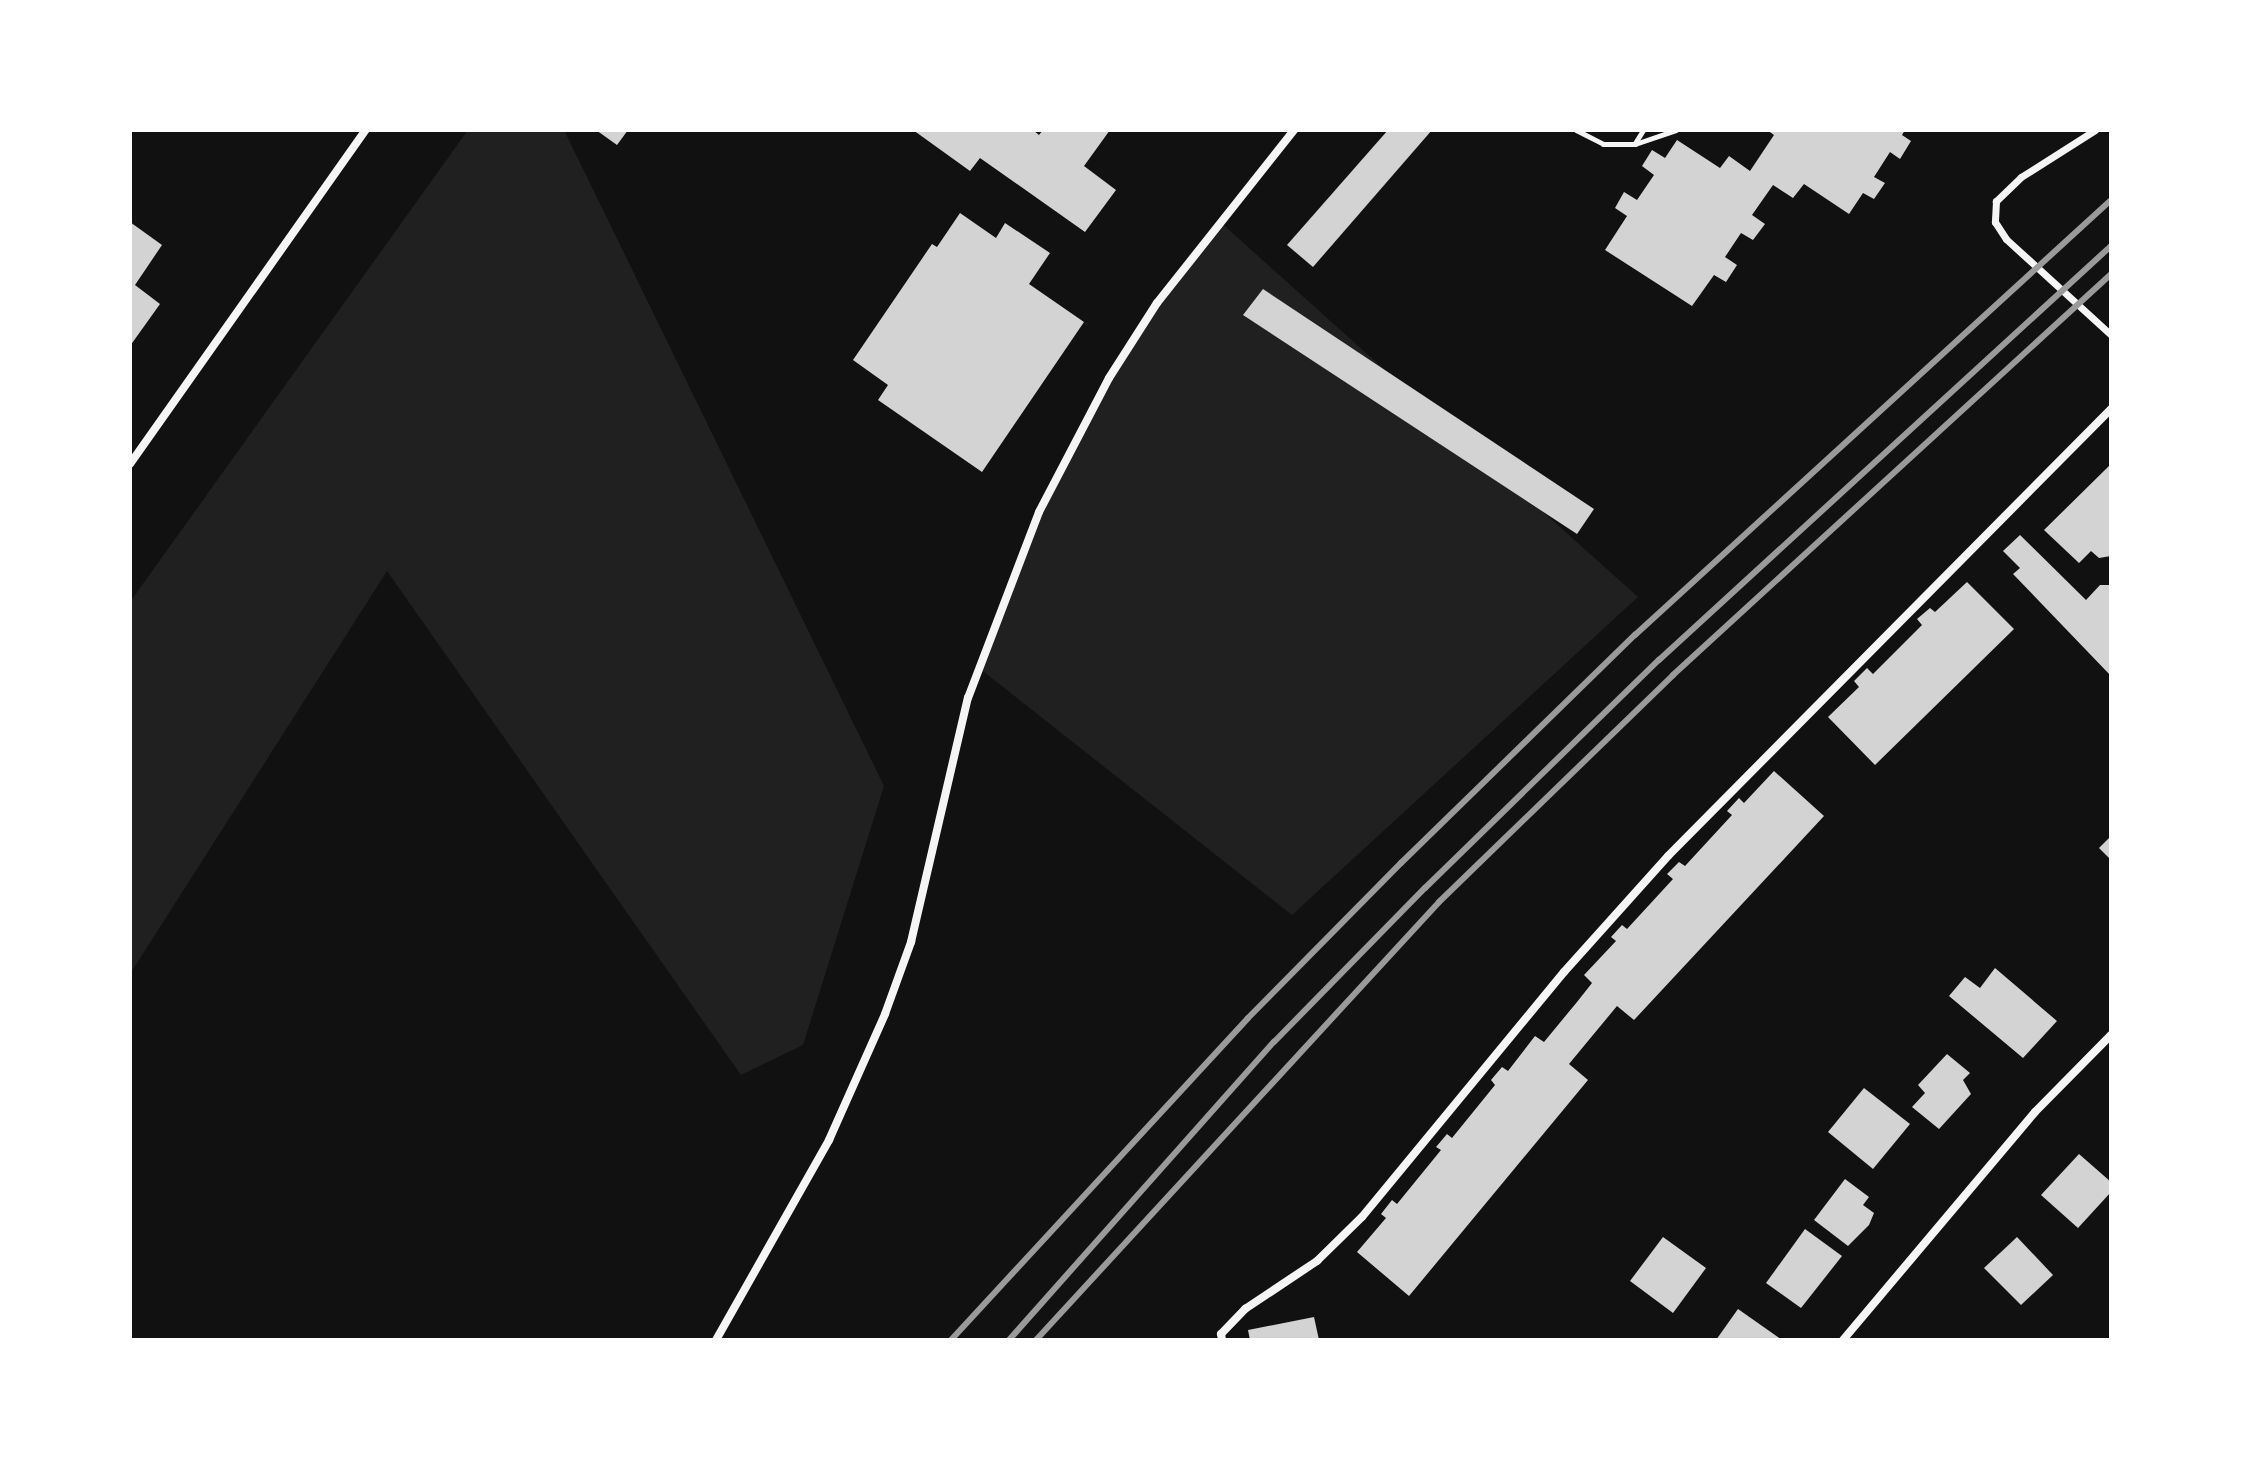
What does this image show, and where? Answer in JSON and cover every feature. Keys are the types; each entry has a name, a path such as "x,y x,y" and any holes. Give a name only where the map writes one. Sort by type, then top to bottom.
{"street":[{"path":"130,464 366,130"},
{"path":"716,1340 829,1140 885,1014 911,942 968,698 1039,512 1109,378 1218,220 1294,130"},
{"path":"2095,130 2021,177 1996,201 1995,222 2006,239 2111,335"},
{"path":"1222,1340 1221,1334 1245,1309 1317,1261 1362,1217 1564,972 1668,856 2111,409"},
{"path":"1843,1340 2035,1112 2111,1035"}],"path":[{"path":"1576,130 1603,144 1635,144 1676,130"},
{"path":"1635,144 1643,130"},
{"path":"1173,1340 1191,1340"}],"shaded area":[{"path":"468,130 564,130 884,786 803,1045 741,1075 387,571 130,974 130,602"},
{"path":"1218,220 1638,597 1292,915 979,668 1039,512 1109,378"}],"building":[{"path":"596,130 628,130 617,145"},
{"path":"913,130 1033,130 1039,135 1043,130 1110,130 1084,166 1116,190 1085,232 980,158 970,171"},
{"path":"1388,130 1432,130 1313,267 1287,245"},
{"path":"1767,130 1905,130 1902,135 1911,141 1900,159 1890,152 1874,177 1885,183 1874,199 1863,193 1849,214 1804,184 1793,198 1773,185 1752,215 1765,224 1753,240 1741,233 1725,257 1737,265 1726,282 1714,275 1692,306 1605,250 1627,216 1615,208 1624,192 1637,200 1654,175 1642,166 1652,150 1665,158 1677,140 1720,168 1729,156 1750,171 1774,135"},
{"path":"960,213 996,238 1005,223 1050,253 1029,284 1084,322 982,472 878,400 888,385 853,360 932,244 937,247"},
{"path":"130,222 162,245 135,285 160,304 130,346"},
{"path":"1263,289 1594,509 1577,534 1243,315"},
{"path":"2111,464 2111,556 2099,558 2091,551 2079,563 2044,530"},
{"path":"2020,535 2086,600 2100,585 2111,585 2111,676 2013,574 2020,568 2003,551"},
{"path":"1967,582 2014,629 1875,765 1828,717 1859,687 1854,681 1867,668 1873,674 1922,625 1917,619 1930,608 1935,612"},
{"path":"1774,771 1824,816 1634,1020 1617,1006 1569,1064 1588,1080 1409,1296 1357,1252 1386,1218 1381,1214 1392,1200 1397,1204 1441,1150 1436,1147 1447,1134 1452,1138 1495,1085 1491,1080 1502,1067 1508,1071 1535,1036 1544,1042 1592,983 1584,975 1616,941 1611,937 1622,925 1627,929 1673,879 1667,874 1679,862 1685,866 1732,815 1727,811 1739,798 1744,803"},
{"path":"2111,836 2111,860 2099,848"},
{"path":"1995,968 2057,1021 2023,1058 1949,996 1965,977 1980,988"},
{"path":"1947,1054 1970,1073 1963,1080 1971,1094 1939,1129 1912,1107 1925,1093 1918,1085"},
{"path":"1864,1088 1910,1124 1873,1169 1828,1132"},
{"path":"2079,1154 2111,1182 2111,1192 2078,1228 2041,1195"},
{"path":"1845,1179 1869,1197 1863,1205 1874,1213 1869,1225 1848,1246 1814,1220"},
{"path":"1805,1229 1842,1256 1801,1308 1766,1283"},
{"path":"1663,1237 1706,1268 1673,1313 1630,1281"},
{"path":"2017,1237 2053,1275 2021,1305 1984,1268"},
{"path":"1738,1309 1782,1340 1716,1340"},
{"path":"1314,1317 1319,1340 1250,1340 1248,1330"}],"railway":[{"path":"951,1340 1248,1018 1401,863 1635,635 2111,200"},
{"path":"1009,1340 1274,1042 1425,888 1659,660 2111,246"},
{"path":"1036,1340 1439,902 1673,675 2111,274"}]}
